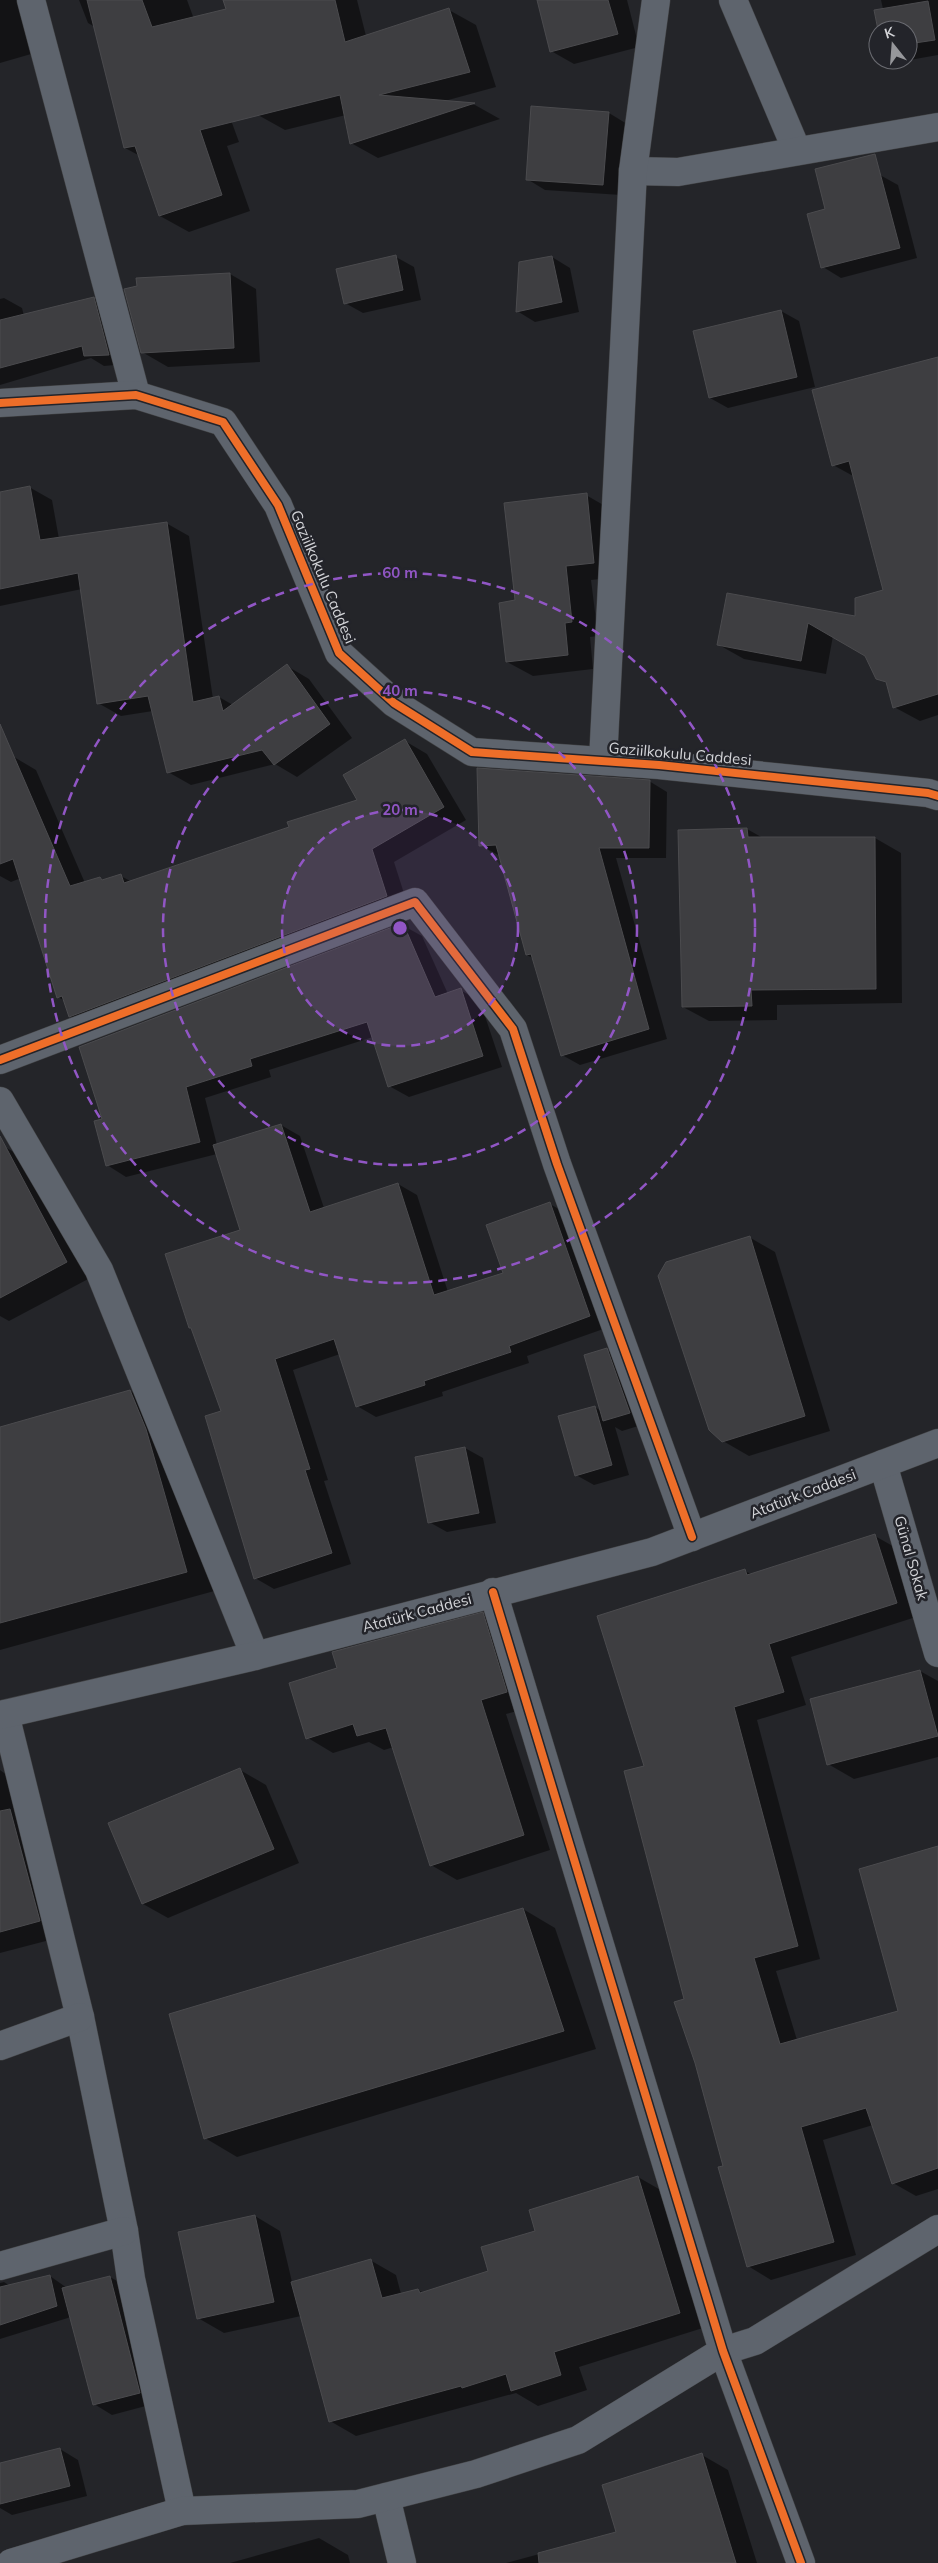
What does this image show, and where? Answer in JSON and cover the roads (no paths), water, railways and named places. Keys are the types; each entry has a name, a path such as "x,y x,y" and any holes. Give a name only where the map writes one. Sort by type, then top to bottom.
{"street":[{"path":"31,0 136,395"},
{"path":"603,761 633,171 656,0"},
{"path":"733,0 797,152"},
{"path":"633,171 678,172 938,127"},
{"name":"Gaziilkokulu Caddesi","path":"0,404 136,395 223,422 278,504 339,653 394,703 472,752 603,761 928,793 938,796"},
{"path":"0,1060 415,902 513,1029 557,1164 692,1537"},
{"path":"0,1101 99,1270 255,1656"},
{"name":"Atatürk Caddesi","path":"2,1714 255,1656 493,1592 652,1552 938,1443"},
{"name":"Günal Sokak","path":"883,1464 938,1653"},
{"path":"493,1592 723,2351 801,2563"},
{"path":"2,1714 80,2017 124,2231 131,2279 182,2511"},
{"path":"0,2046 80,2017"},
{"path":"11,2563 182,2511 358,2504 476,2474 578,2440 723,2351 756,2342 938,2229"},
{"path":"0,2266 124,2231"},
{"path":"386,2497 402,2563"}]}
